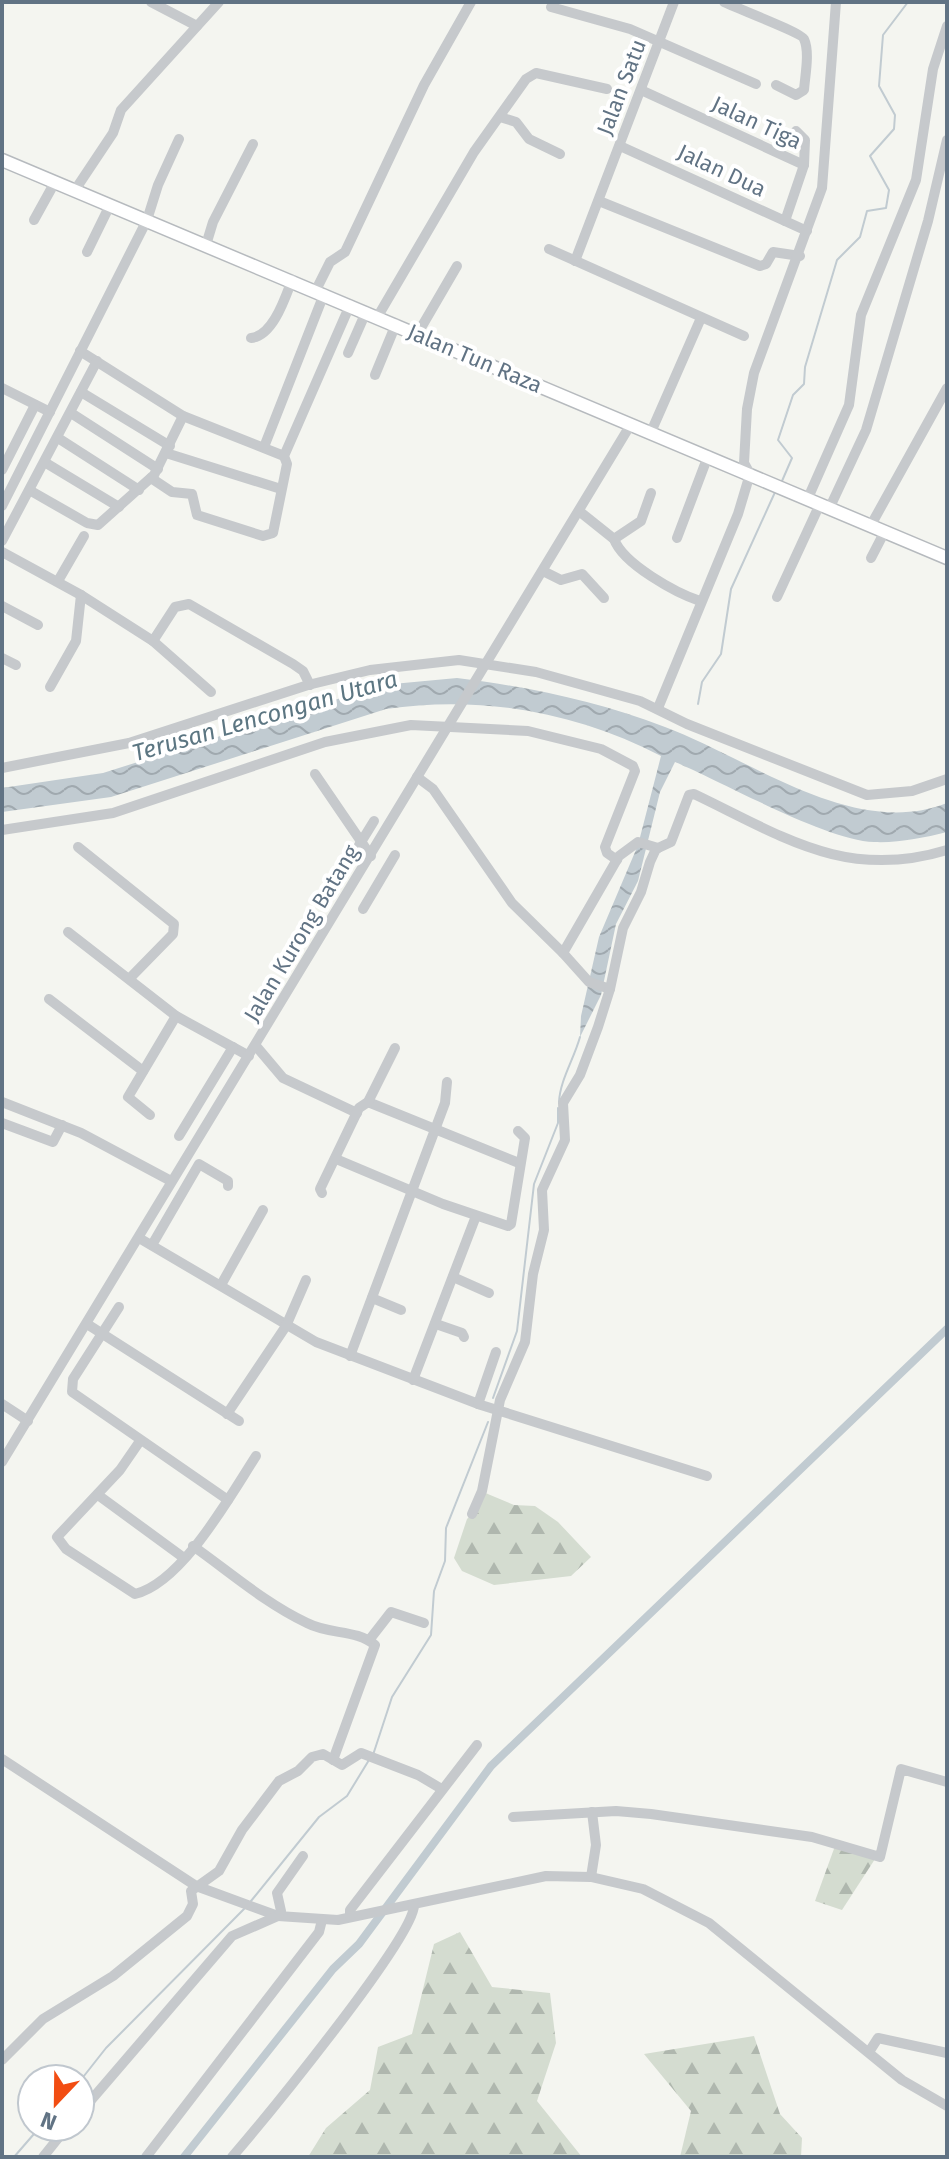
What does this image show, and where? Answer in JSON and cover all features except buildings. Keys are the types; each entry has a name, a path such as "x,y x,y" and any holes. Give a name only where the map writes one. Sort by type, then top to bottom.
{"main road":[{"name":"Jalan Tun Raza","path":"2,160 947,558"}],"street":[{"path":"151,2 197,26"},
{"path":"75,190 113,133 121,110 219,2"},
{"path":"264,447 330,262 345,252 424,85 471,2"},
{"name":"Jalan Satu","path":"575,261 674,2"},
{"path":"724,2 777,27 794,30 805,40 804,90 796,95 776,85"},
{"path":"658,708 738,514 750,474 744,463 747,409 754,373 820,202 825,168 829,59 836,2"},
{"path":"551,7 659,41 756,84"},
{"path":"777,597 819,503 849,405 861,315 916,180 933,69 947,26"},
{"path":"348,353 458,177 526,79 536,73 607,89"},
{"name":"Jalan Tiga","path":"641,90 804,165 785,221"},
{"path":"500,117 516,122 529,139 560,154"},
{"path":"796,131 805,140 804,165"},
{"path":"2,506 147,220 158,185 179,139"},
{"path":"819,503 866,430 925,233 947,140"},
{"path":"206,245 213,222 253,144"},
{"name":"Jalan Dua","path":"620,146 807,231"},
{"path":"34,220 55,182"},
{"path":"599,201 760,266 766,264 773,252 800,256"},
{"path":"87,252 110,205"},
{"path":"549,249 744,336"},
{"path":"418,333 457,266"},
{"path":"251,338 263,334 292,280"},
{"path":"71,413 155,474 172,492 192,494 197,515 263,536 275,530 287,464 284,456 350,305"},
{"path":"651,432 701,318"},
{"path":"375,375 396,324"},
{"path":"80,351 183,416 284,456"},
{"path":"2,541 46,463 97,361"},
{"path":"2,388 50,412"},
{"path":"871,525 947,388"},
{"path":"81,392 168,450 281,489"},
{"path":"2,470 35,405"},
{"path":"31,491 92,525 98,525 155,474 183,416"},
{"name":"Jalan Kurong Batang","path":"2,1462 371,856 474,678 543,571 631,424"},
{"path":"58,438 139,490"},
{"path":"677,538 708,456"},
{"path":"46,463 119,507"},
{"path":"614,539 641,521 651,493"},
{"path":"579,511 614,539 617,548 636,566 679,594 700,601"},
{"path":"871,558 885,531"},
{"path":"58,581 84,536"},
{"path":"2,552 58,581 153,641 211,692"},
{"path":"543,571 561,580 582,574 604,598"},
{"path":"50,687 76,641 81,595"},
{"path":"153,641 175,607 189,604 293,664 303,671 310,685"},
{"path":"2,606 38,625"},
{"path":"2,658 16,665"},
{"path":"2,768 129,743 310,685 421,662 485,662 536,672 658,708 700,730 867,795 898,794 947,779"},
{"path":"2,830 113,813 325,742 411,725 448,722 528,731 601,749 633,766 635,771 605,847 617,860"},
{"path":"315,774 371,856"},
{"path":"417,777 433,789 512,903 589,982 608,988"},
{"path":"563,953 617,860 648,845 671,842 693,793 807,847 854,861 903,860 947,850"},
{"path":"342,873 374,821"},
{"path":"472,1514 482,1491 506,1381 525,1342 533,1274 544,1230 542,1190 565,1140 563,1103 580,1075 648,845"},
{"path":"78,847 174,924 173,934 131,977"},
{"path":"363,909 395,855"},
{"path":"354,883 372,894"},
{"path":"68,932 131,977 176,1016 249,1056"},
{"path":"49,999 143,1071"},
{"path":"150,1115 128,1097 176,1016"},
{"path":"256,1046 283,1078 357,1113"},
{"path":"179,1136 233,1047"},
{"path":"322,1193 320,1189 357,1113 368,1102 395,1048"},
{"path":"350,1356 445,1103 447,1082"},
{"path":"2,1102 62,1125 171,1181"},
{"path":"368,1102 519,1163"},
{"path":"2,1123 53,1142 62,1125"},
{"path":"336,1159 503,1226 511,1224 525,1138 518,1131"},
{"path":"152,1245 199,1164 228,1181 228,1186"},
{"path":"221,1285 263,1210"},
{"path":"413,1380 476,1216"},
{"path":"139,1238 286,1326 350,1356 478,1404 707,1476"},
{"path":"453,1277 489,1293"},
{"path":"227,1414 286,1326 306,1280"},
{"path":"372,1298 401,1310"},
{"path":"119,1307 70,1388 76,1397 228,1500"},
{"path":"87,1324 239,1421"},
{"path":"436,1324 462,1333 464,1337"},
{"path":"478,1404 496,1352"},
{"path":"2,1404 28,1421"},
{"path":"140,1441 98,1495 58,1535 66,1549 125,1591 135,1594 160,1583 184,1558 228,1500 256,1456"},
{"path":"98,1495 184,1558"},
{"path":"193,1546 292,1616 324,1631 359,1634 375,1645 333,1760"},
{"path":"370,1639 391,1612 424,1623"},
{"path":"351,1917 350,1910 440,1788 477,1745"},
{"path":"2,2060 43,2019 121,1971 187,1916 193,1904 191,1891 219,1871 254,1813 285,1775 298,1771 316,1754 342,1765 358,1754 410,1772 440,1788"},
{"path":"2,1759 196,1886 278,1916 322,1920 351,1917 414,1906 523,1879 591,1877 650,1892 694,1913 902,2080 947,2106"},
{"path":"513,1817 592,1812 651,1814 812,1837 880,1857 901,1769 947,1782"},
{"path":"591,1877 596,1845 592,1812"},
{"path":"96,2094 160,2018 185,1995 232,1936 278,1916 281,1911 277,1893 303,1856"},
{"path":"232,2157 371,1980 406,1929 414,1906"},
{"path":"146,2157 319,1932 322,1920"},
{"path":"869,2052 882,2038 947,2053"}],"green space":[{"path":"483,1492 514,1505 535,1506 558,1522 591,1557 571,1576 494,1585 462,1571 454,1558 467,1519 476,1510"},
{"path":"835,1846 875,1859 842,1910 815,1901"},
{"path":"460,1932 492,1987 550,1993 556,2043 537,2101 582,2157 308,2157 326,2128 370,2090 378,2047 412,2034 434,1944"},
{"path":"754,2036 780,2114 802,2138 801,2157 680,2157 691,2111 644,2054"}],"water":[{"path":"457,678 562,696 639,718 839,803 876,811 912,812 947,803 947,832 893,842 853,839 775,809 675,762 660,792 638,881 616,924 601,995 580,1037 581,1016 599,937 638,845 661,756 596,728 562,718 492,706 457,704 386,709 111,797 2,812 2,788 103,773 382,685"}],"waterway":[{"path":"782,481 792,458 778,440 793,395 804,384 805,367 837,260 860,237 867,211 886,208 889,190 870,156 894,129 895,115 879,86 883,35 908,2"},
{"path":"698,704 702,682 721,654 731,589 776,490"},
{"path":"559,1102 580,1037"},
{"path":"493,1398 517,1331 534,1184 558,1123 558,1108"},
{"path":"184,2157 333,1969 359,1944 491,1766 947,1329"},
{"path":"373,1755 392,1697 431,1635 434,1591 445,1561 446,1528 488,1422"},
{"path":"251,1901 319,1817 347,1796 369,1760"},
{"path":"94,2063 244,1909"},
{"path":"14,2157 26,2143"}],"water label":[{"name":"Terusan Lencongan Utara","path":"265,716"}]}
